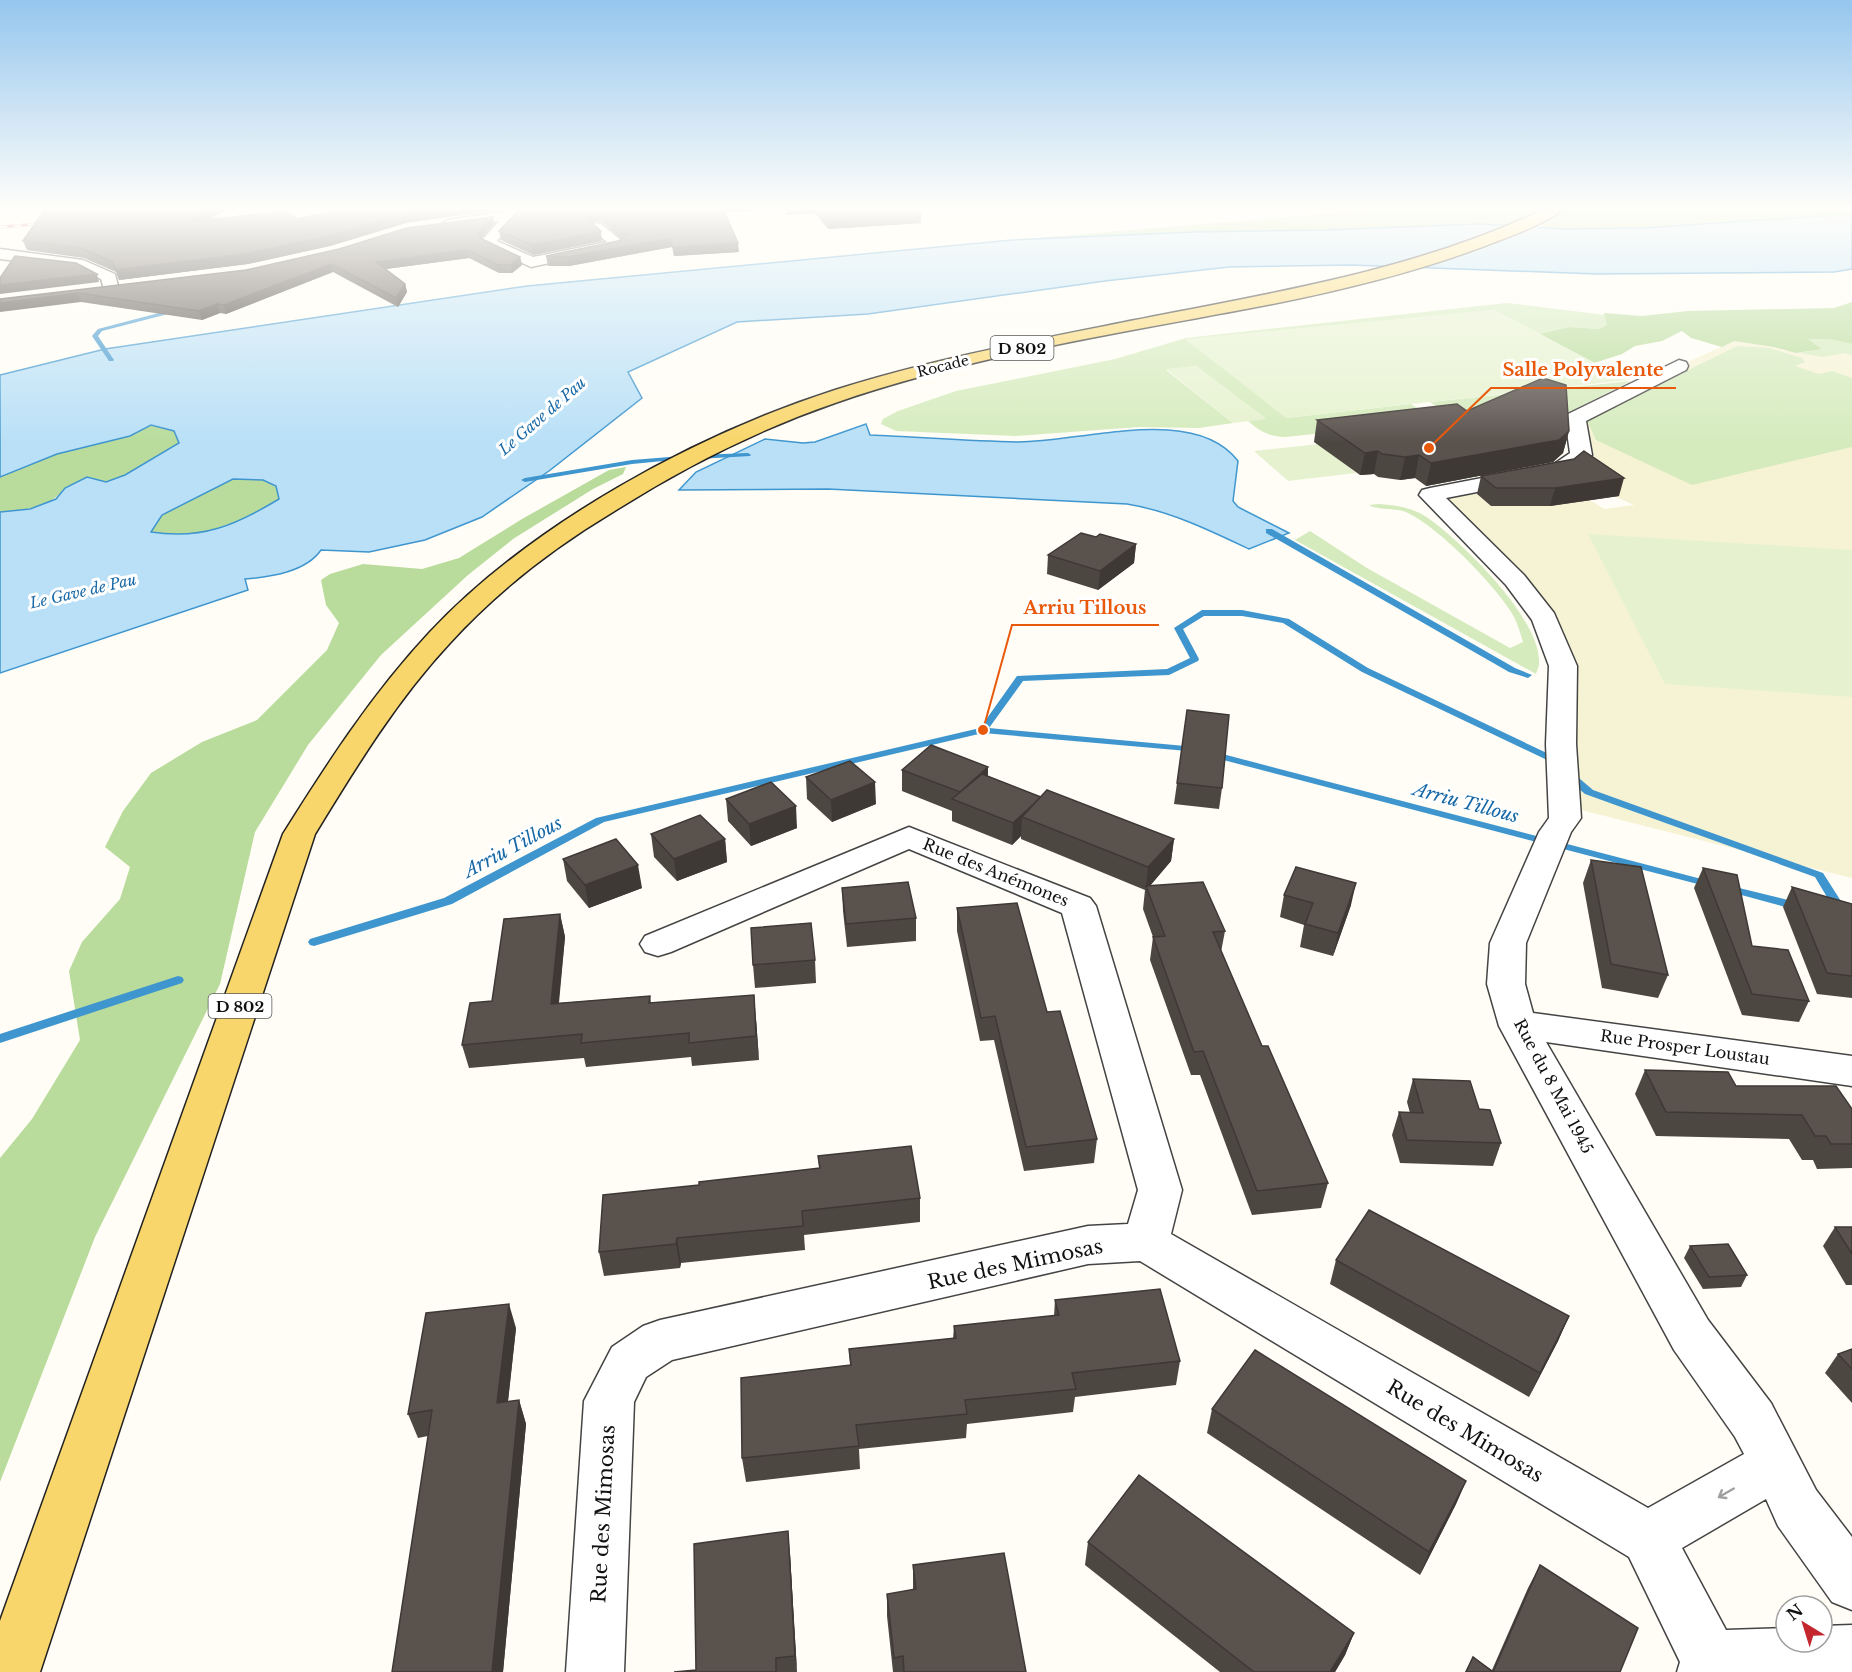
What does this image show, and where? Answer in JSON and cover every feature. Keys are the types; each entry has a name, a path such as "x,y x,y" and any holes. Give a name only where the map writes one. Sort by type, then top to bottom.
{"main road":[{"name":"Rocade","path":"11,1672 298,834 358,740 411,670 461,616 523,561 579,520 664,471 750,430 842,394 957,362 1323,287"}],"street":[{"name":"Rue du 8 Mai 1945","path":"1679,366 1575,418 1581,455 1562,469 1430,495 1515,580 1545,619 1563,666 1557,828 1508,943 1506,984 1518,1026 1691,1335 1753,1420 1797,1508 1852,1582"},
{"name":"Rue des Anémones","path":"658,944 909,837 1078,906 1160,1190 1146,1242"},
{"name":"Rue Prosper Loustau","path":"1518,1026 1540,1026 1852,1071"},
{"name":"Rue des Mimosas","path":"595,1672 609,1401 629,1362 660,1341 1088,1245 1146,1242 1648,1538"},
{"path":"1777,1464 1648,1538 1708,1666 1852,1654"}],"shaded area":[{"path":"1852,307 1852,878 1565,806 1545,619 1433,500 1459,490 1475,493 1491,506 1550,506 1590,500 1604,509 1634,505 1614,496 1581,455 1575,418 1734,341"}],"green space":[{"path":"1852,302 1852,344 1830,339 1808,339 1821,349 1796,353 1734,341 1722,347 1691,338 1682,331 1662,341 1635,346 1622,354 1594,363 1540,334 1569,327 1599,329 1607,325 1604,313 1642,316 1688,311 1834,308"},
{"path":"1507,303 1605,315 1607,325 1599,329 1569,327 1540,334 1494,310 1286,418 1411,404 1438,421 1285,437 1274,436 1261,431 1248,421 1265,418 1196,366 1166,370 1233,423 1199,428 1139,427 1016,436 896,431 881,424 883,419 898,411 956,391 1115,359 1186,338"},
{"path":"1494,310 1628,380 1286,418 1185,339"},
{"path":"1807,339 1830,339 1852,344 1852,355 1845,353 1823,357 1800,353 1820,349"},
{"path":"1737,346 1769,348 1802,358 1805,362 1795,366 1819,374 1832,371 1852,378 1852,447 1692,485 1596,440 1587,420"},
{"path":"1197,366 1266,419 1233,423 1166,369"},
{"path":"1631,381 1563,415 1457,420 1430,402"},
{"path":"151,425 174,431 179,443 125,475 105,483 65,488 51,500 36,507 0,512 0,477 57,454 130,436"},
{"path":"1319,444 1356,473 1288,481 1254,451"},
{"path":"626,467 623,474 593,489 513,539 468,575 381,655 308,745 255,832 220,984 95,1237 0,1482 0,1158 32,1119 80,1040 69,971 82,942 120,899 130,867 105,847 123,811 151,773 202,742 257,720 327,650 339,623 326,605 321,580 330,574 363,564 422,569 459,558 609,470"},
{"path":"233,479 263,480 276,486 279,499 233,523 203,532 169,534 151,532 162,515"},
{"path":"1379,504 1405,508 1423,515 1443,529 1478,562 1513,603 1526,623 1536,643 1539,666 1536,674 1295,540 1310,531 1367,568 1510,648 1523,642 1511,612 1491,586 1450,543 1408,513 1369,505"},
{"path":"1588,534 1852,550 1852,697 1665,684"}],"water":[{"name":"Le Gave de Pau","path":"520,287 1062,287 868,314 737,322 628,372 642,398 549,471 482,517 425,540 369,552 321,550 306,564 287,572 245,579 248,590 0,673 0,512 30,509 56,499 65,488 87,477 106,482 125,475 179,443 174,431 151,425 130,436 57,454 0,477 0,375 105,349","holes":["233,479 263,480 276,486 279,499 233,523 203,532 186,534 151,532 162,515"]},
{"path":"866,424 870,435 1017,442 1134,430 1165,430 1194,434 1218,444 1238,461 1233,501 1238,507 1289,533 1249,549 1174,516 1127,504 828,489 679,490 696,472 765,439 815,442"}],"building":[{"path":"102,287 271,287 224,305 217,304 199,311 78,293 0,303 0,299"},
{"path":"375,287 403,287 396,298"},
{"path":"1543,378 1566,385 1569,431 1559,440 1431,463 1419,455 1405,457 1382,454 1378,451 1365,453 1317,420 1457,404 1467,411"},
{"path":"1584,451 1624,478 1555,488 1496,488 1481,476 1574,459"},
{"path":"1081,533 1096,537 1100,534 1136,544 1100,571 1048,555"},
{"path":"1187,710 1229,715 1222,788 1177,783"},
{"path":"931,745 988,767 960,792 902,770"},
{"path":"850,761 875,782 831,800 806,777"},
{"path":"982,774 1041,797 1013,823 952,799"},
{"path":"771,782 796,806 749,824 726,799"},
{"path":"1047,790 1174,839 1148,867 1022,817"},
{"path":"700,815 725,839 674,859 651,834"},
{"path":"616,839 638,865 585,885 563,859"},
{"path":"1591,860 1641,867 1668,975 1611,964"},
{"path":"1296,867 1356,883 1338,933 1305,924 1313,903 1284,895"},
{"path":"1703,868 1737,875 1752,946 1788,950 1809,1001 1752,994"},
{"path":"908,882 916,918 846,924 842,888"},
{"path":"1203,882 1225,931 1213,932 1262,1046 1268,1046 1328,1183 1257,1191 1203,1051 1194,1052 1153,937 1165,936 1146,886"},
{"path":"1792,887 1852,904 1852,976 1827,973"},
{"path":"1017,903 1047,1012 1060,1011 1097,1139 1026,1147 995,1016 981,1018 957,908"},
{"path":"560,914 551,1004 650,996 649,1003 754,995 756,1036 689,1043 689,1033 581,1043 582,1034 462,1045 470,1003 492,1001 504,919"},
{"path":"811,923 815,960 753,965 751,928"},
{"path":"1645,1070 1728,1072 1736,1086 1836,1086 1852,1109 1852,1144 1831,1144 1826,1136 1815,1136 1802,1115 1666,1112"},
{"path":"1413,1079 1470,1081 1479,1109 1490,1110 1501,1143 1407,1140 1399,1112 1423,1113"},
{"path":"911,1146 920,1198 802,1211 803,1226 677,1238 676,1244 599,1252 603,1195 699,1185 699,1182 820,1168 818,1156"},
{"path":"1369,1210 1569,1316 1540,1373 1336,1260"},
{"path":"1835,1227 1852,1227 1852,1254"},
{"path":"1728,1244 1747,1275 1709,1277 1690,1246"},
{"path":"1160,1289 1180,1361 1072,1373 1076,1389 965,1400 967,1414 856,1425 859,1446 742,1458 741,1378 851,1365 849,1349 956,1338 954,1326 1059,1315 1055,1300"},
{"path":"509,1304 497,1403 519,1400 492,1672 392,1672 432,1410 408,1414 426,1313"},
{"path":"1852,1349 1852,1369 1838,1354"},
{"path":"1255,1350 1466,1481 1429,1552 1212,1409"},
{"path":"1139,1475 1354,1633 1330,1672 1254,1672 1088,1542"},
{"path":"788,1531 795,1656 776,1658 776,1672 674,1672 696,1670 694,1544"},
{"path":"1004,1553 1026,1672 904,1672 903,1656 894,1658 887,1594 916,1589 913,1565"},
{"path":"1540,1565 1638,1628 1620,1672 1493,1672"},
{"path":"1473,1657 1493,1672 1466,1672"}],"waterway":[{"path":"111,360 95,336 100,330 174,311"},
{"path":"698,457 748,455"},
{"path":"525,480 632,462 682,458"},
{"path":"1269,531 1512,670 1528,675"},
{"path":"983,730 1020,678 1169,672 1195,659 1178,628 1202,613 1242,613 1286,621 1365,670 1548,757 1557,765"},
{"name":"Arriu Tillous","path":"314,942 448,901 600,820 983,730"},
{"name":"Arriu Tillous","path":"983,730 1196,750"},
{"name":"Arriu Tillous","path":"1211,754 1709,884"},
{"path":"1569,775 1589,792 1819,875 1840,909"},
{"name":"Arriu Tillous","path":"1727,888 1796,906"},
{"name":"Arriu Tillous","path":"0,1039 178,980"}],"place":[{"name":"Salle Polyvalente","path":"1429,448"},
{"name":"Arriu Tillous","path":"983,730"}]}
